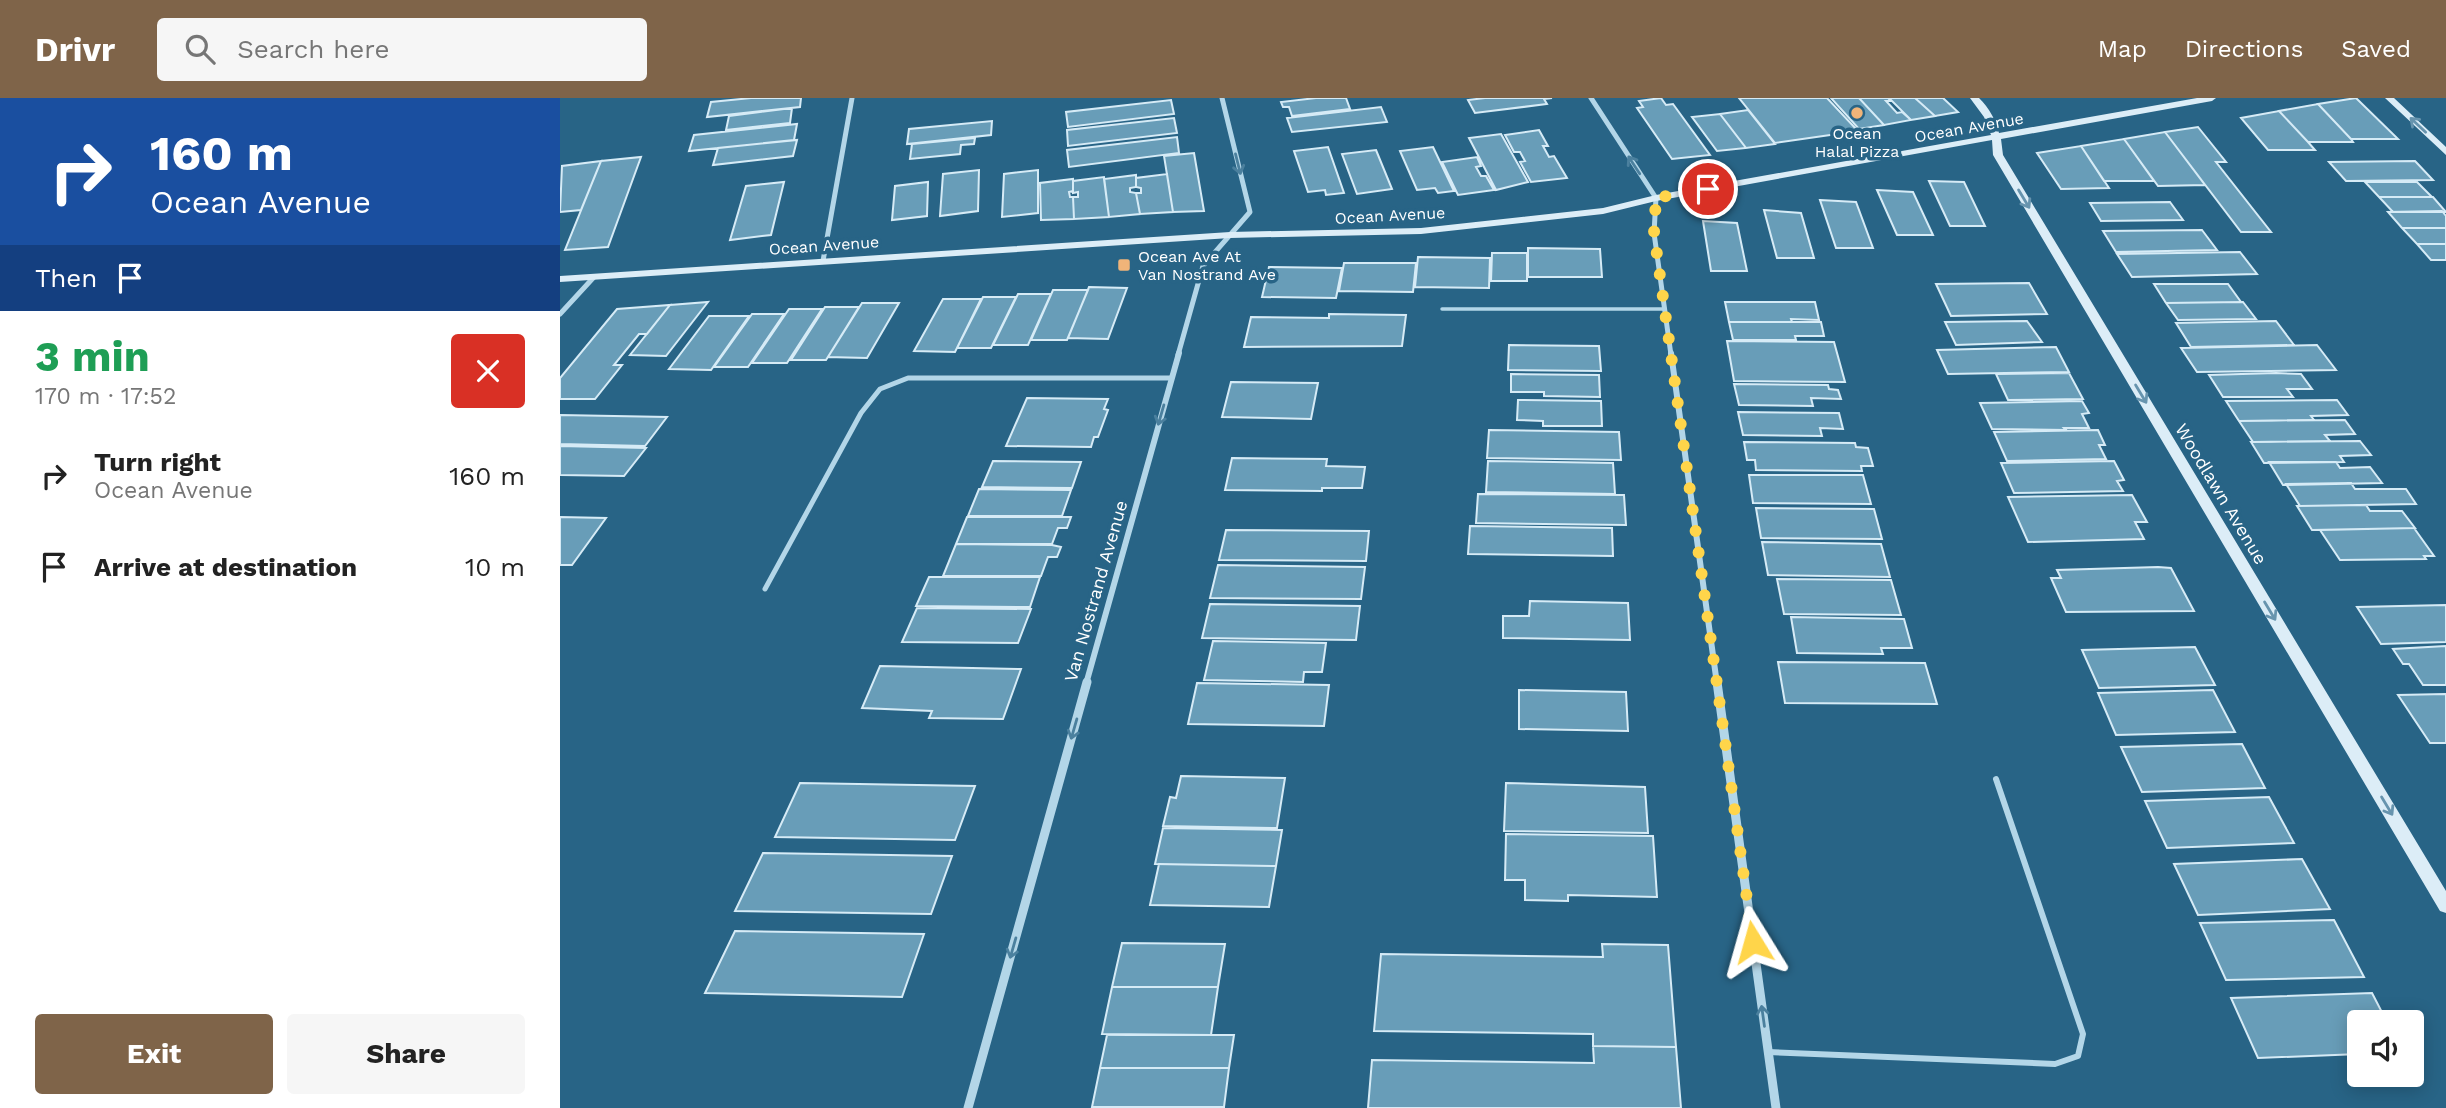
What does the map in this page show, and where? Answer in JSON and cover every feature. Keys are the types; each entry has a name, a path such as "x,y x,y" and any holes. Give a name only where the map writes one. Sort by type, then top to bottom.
{"street":[{"path":"823,261 852,98"},
{"name":"Van Nostrand Avenue","path":"968,1108 1203,266 1250,212 1222,98"},
{"path":"1591,98 1656,198 1654,233 1776,1108"},
{"name":"Woodlawn Avenue","path":"1974,98 1987,110 1998,155 2005,167 2446,906"},
{"name":"Ocean Avenue","path":"560,279 1230,235 1421,231 1602,211 1656,198 2212,98"},
{"path":"2389,98 2446,152"},
{"path":"560,314 594,277"}],"lane":[{"path":"1442,309 1665,309"},
{"path":"765,589 861,413 880,389 908,378 1171,378"},
{"path":"1768,1052 2055,1064 2078,1056 2083,1034 1996,779"}],"building":[{"path":"751,98 801,98 800,107 707,117 711,102"},
{"path":"1346,98 1350,109 1292,116 1289,107 1283,107 1281,102"},
{"path":"1552,98 1544,99 1547,104 1475,113 1468,100"},
{"path":"1661,98 1666,105 1673,104 1710,155 1672,159 1637,108 1643,107 1639,101"},
{"path":"1739,98 1827,98 1858,131 1775,143"},
{"path":"1831,98 1859,98 1884,125 1859,129"},
{"path":"1859,98 1888,98 1891,101 1886,101 1897,113 1902,112 1911,120 1884,125"},
{"path":"1889,98 1915,98 1935,116 1911,120"},
{"path":"1915,98 1943,98 1958,112 1935,116"},
{"path":"2356,98 2398,139 2351,139 2318,104"},
{"path":"1171,100 1174,114 1068,127 1066,112"},
{"path":"2318,104 2353,142 2308,142 2279,111"},
{"path":"1381,107 1387,122 1292,132 1287,118"},
{"path":"792,108 790,123 726,130 729,116"},
{"path":"1748,110 1775,144 1746,148 1720,114"},
{"path":"2279,111 2315,150 2268,150 2241,118"},
{"path":"1720,114 1746,148 1717,151 1692,117"},
{"path":"1174,118 1177,133 1068,146 1067,130"},
{"path":"992,121 991,135 907,144 909,129"},
{"path":"797,124 794,140 689,151 694,135"},
{"path":"2198,127 2226,162 2216,162 2271,232 2241,232 2165,132"},
{"path":"1539,130 1548,146 1543,146 1549,157 1554,156 1567,178 1531,182 1520,162 1525,161 1520,152 1514,152 1505,135"},
{"path":"2165,132 2205,185 2158,186 2124,139"},
{"path":"1501,134 1528,182 1496,190 1469,138"},
{"path":"1177,137 1179,153 1069,167 1067,150"},
{"path":"975,138 974,144 961,145 960,154 910,159 912,144"},
{"path":"2124,139 2154,181 2104,181 2081,146"},
{"path":"797,140 793,156 713,165 718,148"},
{"path":"2081,146 2109,188 2061,189 2037,153"},
{"path":"1328,147 1344,193 1326,195 1325,190 1308,192 1294,151"},
{"path":"1433,147 1454,191 1438,193 1435,188 1417,190 1400,151"},
{"path":"1376,150 1392,189 1357,194 1342,154"},
{"path":"1194,153 1204,211 1173,212 1164,156"},
{"path":"641,157 608,247 565,250 601,161"},
{"path":"1477,157 1481,166 1476,167 1481,176 1486,176 1494,190 1458,195 1442,162"},
{"path":"601,161 581,210 560,212 562,166"},
{"path":"2415,161 2433,180 2346,181 2329,162"},
{"path":"979,170 978,211 940,216 943,174"},
{"path":"1038,170 1038,213 1002,217 1004,174"},
{"path":"1167,174 1173,212 1140,214 1136,193 1141,193 1141,188 1136,187 1136,178"},
{"path":"1136,175 1136,187 1130,188 1130,192 1136,193 1140,214 1109,217 1104,179"},
{"path":"1104,177 1109,217 1074,219 1073,197 1078,197 1078,192 1073,193 1073,181"},
{"path":"1073,179 1073,191 1069,192 1070,197 1073,197 1074,219 1041,220 1040,183"},
{"path":"1929,181 1964,182 1985,226 1950,226"},
{"path":"784,182 771,235 730,240 746,186"},
{"path":"928,182 927,216 892,220 895,186"},
{"path":"2365,182 2417,182 2432,197 2379,197"},
{"path":"1877,190 1913,192 1933,235 1897,235"},
{"path":"2379,197 2433,197 2446,212 2393,212"},
{"path":"1820,200 1856,202 1873,248 1836,248"},
{"path":"2170,202 2183,220 2101,221 2090,203"},
{"path":"1764,210 1801,213 1814,258 1777,258"},
{"path":"2442,211 2446,216 2446,228 2402,228 2388,212"},
{"path":"1703,221 1737,223 1747,271 1711,271"},
{"path":"2402,228 2446,228 2446,244 2417,244"},
{"path":"2202,230 2217,250 2116,252 2103,231"},
{"path":"2417,244 2446,244 2446,260 2431,260"},
{"path":"1528,248 1600,249 1602,277 1528,277"},
{"path":"2240,252 2257,274 2132,277 2117,254"},
{"path":"1492,253 1527,253 1527,281 1491,281"},
{"path":"1418,257 1490,258 1489,288 1415,287"},
{"path":"1344,263 1416,263 1413,292 1339,291"},
{"path":"1269,267 1342,268 1336,298 1262,297"},
{"path":"2029,283 2047,314 1951,316 1936,284"},
{"path":"2154,284 2228,284 2241,302 2166,303"},
{"path":"1089,287 1127,288 1108,339 1068,338"},
{"path":"1053,290 1088,290 1067,340 1031,340"},
{"path":"1018,294 1051,294 1028,345 993,345"},
{"path":"983,297 1016,297 991,348 957,348"},
{"path":"943,299 981,299 955,352 914,351"},
{"path":"708,302 666,356 630,355 670,305"},
{"path":"1725,302 1815,302 1819,320 1729,322"},
{"path":"2243,302 2256,319 2178,320 2166,303"},
{"path":"862,303 899,303 867,358 828,357"},
{"path":"670,305 647,334 639,334 614,365 622,365 595,399 560,399 560,378 617,309"},
{"path":"825,307 859,307 826,360 791,360"},
{"path":"789,309 822,309 787,363 752,363"},
{"path":"752,314 784,314 748,367 714,367"},
{"path":"1329,314 1406,315 1402,346 1244,347 1251,317 1329,318"},
{"path":"709,316 749,316 711,370 669,369"},
{"path":"2027,321 2042,342 1956,345 1945,322"},
{"path":"2276,321 2294,345 2191,347 2176,323"},
{"path":"1729,322 1821,322 1824,336 1795,336 1796,340 1733,340"},
{"path":"1727,341 1834,342 1845,382 1734,381"},
{"path":"1509,345 1599,346 1601,371 1508,370"},
{"path":"2317,345 2336,370 2197,372 2181,348"},
{"path":"2056,347 2069,372 1948,374 1937,350"},
{"path":"2069,373 2083,399 2008,400 1996,374"},
{"path":"1511,374 1599,375 1600,397 1544,396 1544,392 1511,392"},
{"path":"2301,374 2312,389 2287,389 2293,397 2223,397 2209,375"},
{"path":"1231,382 1318,383 1311,419 1222,417"},
{"path":"1734,384 1828,385 1829,389 1838,390 1841,399 1811,398 1813,406 1739,405"},
{"path":"1027,398 1108,399 1104,409 1108,410 1098,437 1094,437 1091,447 1006,446"},
{"path":"1518,400 1601,401 1602,426 1543,426 1543,421 1517,420"},
{"path":"2337,400 2348,415 2311,416 2314,420 2239,421 2226,401"},
{"path":"2082,401 2089,413 2082,414 2089,428 2064,428 2066,430 1992,429 1980,403"},
{"path":"1738,412 1839,413 1843,429 1820,428 1822,436 1743,435"},
{"path":"560,415 667,417 645,446 560,444"},
{"path":"2345,420 2355,434 2325,435 2330,441 2253,442 2239,421"},
{"path":"1489,430 1619,432 1621,460 1487,458"},
{"path":"2098,430 2105,445 2099,445 2106,459 2007,461 1994,432"},
{"path":"2360,441 2371,455 2340,456 2344,462 2264,463 2251,442"},
{"path":"1744,442 1855,443 1856,447 1868,448 1873,466 1861,466 1862,471 1756,470 1755,460 1747,460"},
{"path":"560,446 646,448 624,476 560,475"},
{"path":"1232,458 1327,459 1326,466 1365,467 1362,488 1322,488 1322,491 1225,490"},
{"path":"993,461 1081,462 1072,488 982,487"},
{"path":"1488,461 1613,463 1615,494 1486,492"},
{"path":"2114,461 2124,480 2117,481 2123,491 2014,493 2001,463"},
{"path":"2269,462 2336,462 2340,468 2370,467 2382,483 2283,485"},
{"path":"1749,475 1863,475 1871,504 1753,503"},
{"path":"2351,483 2355,489 2406,489 2416,504 2300,506 2286,484"},
{"path":"979,489 1071,490 1062,516 968,516"},
{"path":"1478,494 1624,495 1626,525 1476,523"},
{"path":"2132,495 2147,522 2135,522 2144,539 2028,542 2008,497"},
{"path":"2366,505 2370,511 2402,511 2415,528 2312,530 2297,506"},
{"path":"1756,508 1874,509 1882,539 1761,538"},
{"path":"560,517 606,518 572,565 560,565"},
{"path":"967,517 1071,517 1067,528 1058,528 1052,544 956,544"},
{"path":"1470,526 1612,528 1613,556 1468,554"},
{"path":"2414,528 2434,556 2424,556 2426,559 2340,560 2320,530"},
{"path":"1226,530 1369,531 1366,561 1219,560"},
{"path":"1762,542 1881,544 1890,577 1768,575"},
{"path":"956,544 1061,547 1057,557 1048,557 1041,576 943,576"},
{"path":"1218,565 1365,567 1361,599 1210,598"},
{"path":"2171,568 2194,611 2066,612 2051,578 2061,578 2057,570"},
{"path":"929,577 1040,577 1030,607 916,606"},
{"path":"1777,579 1891,580 1901,615 1784,614"},
{"path":"1530,601 1628,603 1630,640 1503,638 1503,616 1529,616"},
{"path":"1210,604 1360,606 1356,640 1202,638"},
{"path":"2446,605 2446,642 2381,644 2357,607"},
{"path":"917,608 1031,609 1018,643 902,642"},
{"path":"1791,617 1904,619 1912,648 1881,648 1883,654 1797,653"},
{"path":"1213,641 1326,643 1322,672 1304,672 1303,682 1204,680"},
{"path":"2446,646 2446,685 2423,685 2409,664 2403,664 2393,649"},
{"path":"2195,647 2215,685 2099,688 2082,650"},
{"path":"1778,662 1925,663 1937,704 1785,703"},
{"path":"880,666 1021,669 1003,719 929,718 932,711 862,708"},
{"path":"1197,683 1329,685 1324,726 1188,724"},
{"path":"1519,690 1626,692 1628,731 1519,729"},
{"path":"2213,690 2235,732 2116,735 2098,693"},
{"path":"2446,694 2446,743 2430,743 2398,695"},
{"path":"2242,744 2265,788 2142,792 2121,747"},
{"path":"1181,776 1285,778 1277,828 1163,826 1170,797 1176,798"},
{"path":"800,783 975,786 955,840 775,837"},
{"path":"1506,783 1645,787 1648,833 1504,831"},
{"path":"2269,797 2294,843 2167,848 2145,801"},
{"path":"1163,828 1282,830 1276,866 1155,864"},
{"path":"1506,834 1653,836 1657,897 1568,895 1568,901 1525,900 1525,880 1505,880"},
{"path":"763,853 952,856 931,914 735,911"},
{"path":"2302,859 2330,909 2198,915 2174,864"},
{"path":"1159,864 1276,866 1269,907 1150,905"},
{"path":"2334,920 2364,977 2226,980 2200,923"},
{"path":"735,931 924,934 902,997 705,993"},
{"path":"1122,943 1225,944 1218,987 1112,987"},
{"path":"1602,944 1668,945 1676,1047 1593,1046 1593,1034 1374,1031 1381,954 1603,957"},
{"path":"1112,987 1218,987 1211,1035 1102,1034"},
{"path":"2372,993 2381,1010 2347,1010 2347,1054 2258,1058 2231,998"},
{"path":"1107,1035 1234,1035 1229,1068 1100,1068"},
{"path":"1593,1046 1676,1047 1681,1108 1368,1108 1372,1060 1594,1063"},
{"path":"1100,1068 1229,1068 1224,1107 1092,1107"},
{"path":"1092,1107 1224,1107 1224,1108"}],"place":[{"name":"Ocean Halal Pizza","path":"1857,113"},
{"name":"Ocean Ave At Van Nostrand Ave","path":"1124,265"}],"route":[{"path":"1708,189 1656,198 1654,233 1753,942"}]}
